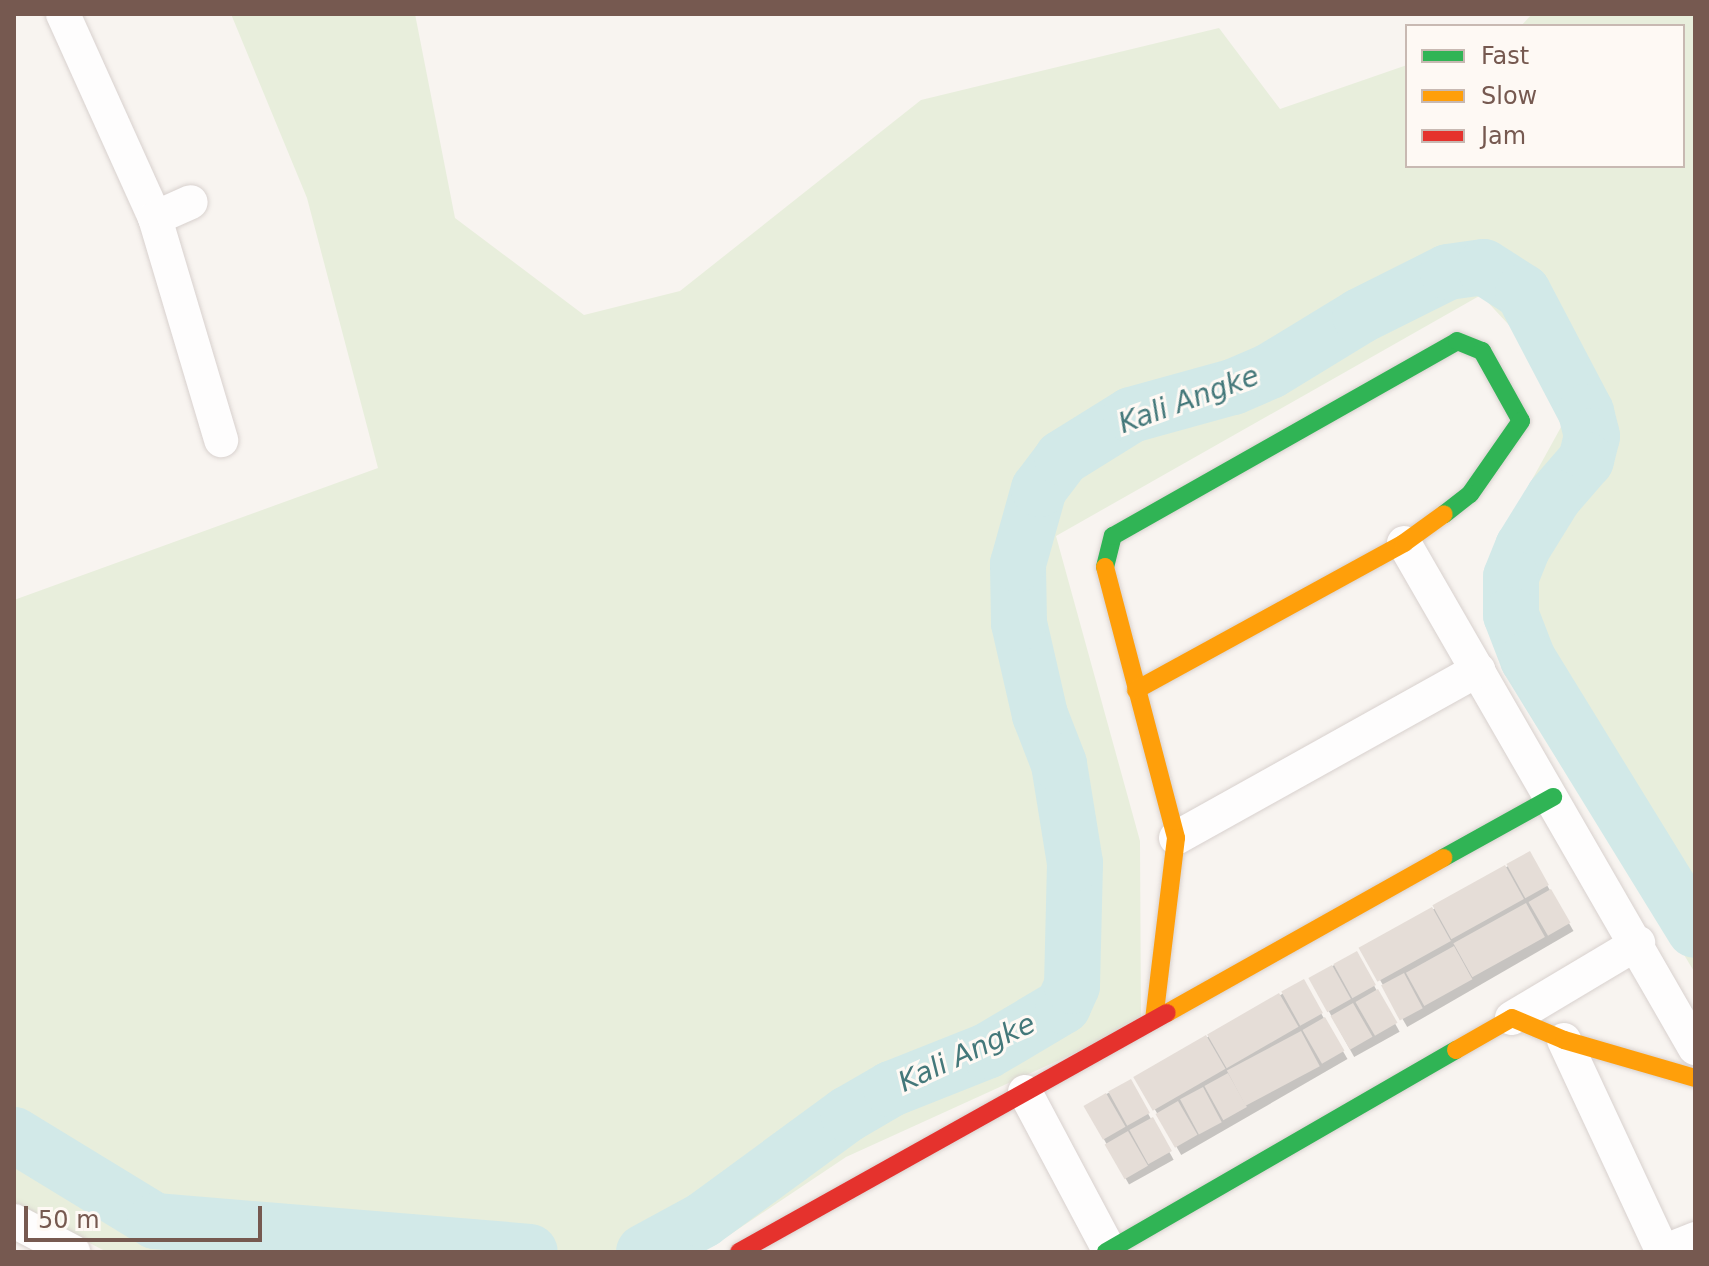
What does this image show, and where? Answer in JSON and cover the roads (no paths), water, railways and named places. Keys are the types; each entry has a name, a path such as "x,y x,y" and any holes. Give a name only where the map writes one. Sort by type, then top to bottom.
{"street":[{"path":"63,14 155,218 221,440"},
{"path":"155,218 191,202"},
{"path":"1136,690 1404,543 1470,494 1521,421 1482,351 1467,341 1457,341 1113,536 1104,571 1136,690 1176,838 1154,1020"},
{"path":"1404,543 1638,943 1695,1048"},
{"path":"1176,838 1478,670"},
{"path":"739,1252 1553,797"},
{"path":"1025,1092 1108,1251 1638,943"},
{"path":"1512,1018 1564,1040 1695,1078"},
{"path":"1564,1040 1663,1252 1695,1239"},
{"path":"27,1236 73,1252"}],"waterway":[{"name":"Kali Angke","path":"644,1252 703,1220 848,1114 891,1089 987,1051 1063,1006 1072,986 1075,863 1059,764 1040,715 1019,623 1018,564 1039,489 1062,458 1131,415 1233,387 1270,371 1360,316 1448,272 1484,267 1523,292 1586,412 1592,436 1586,460 1554,497 1523,547 1511,577 1511,615 1528,659 1695,930"},
{"name":"Kali Angke","path":"14,1135 155,1221 530,1252"}]}
